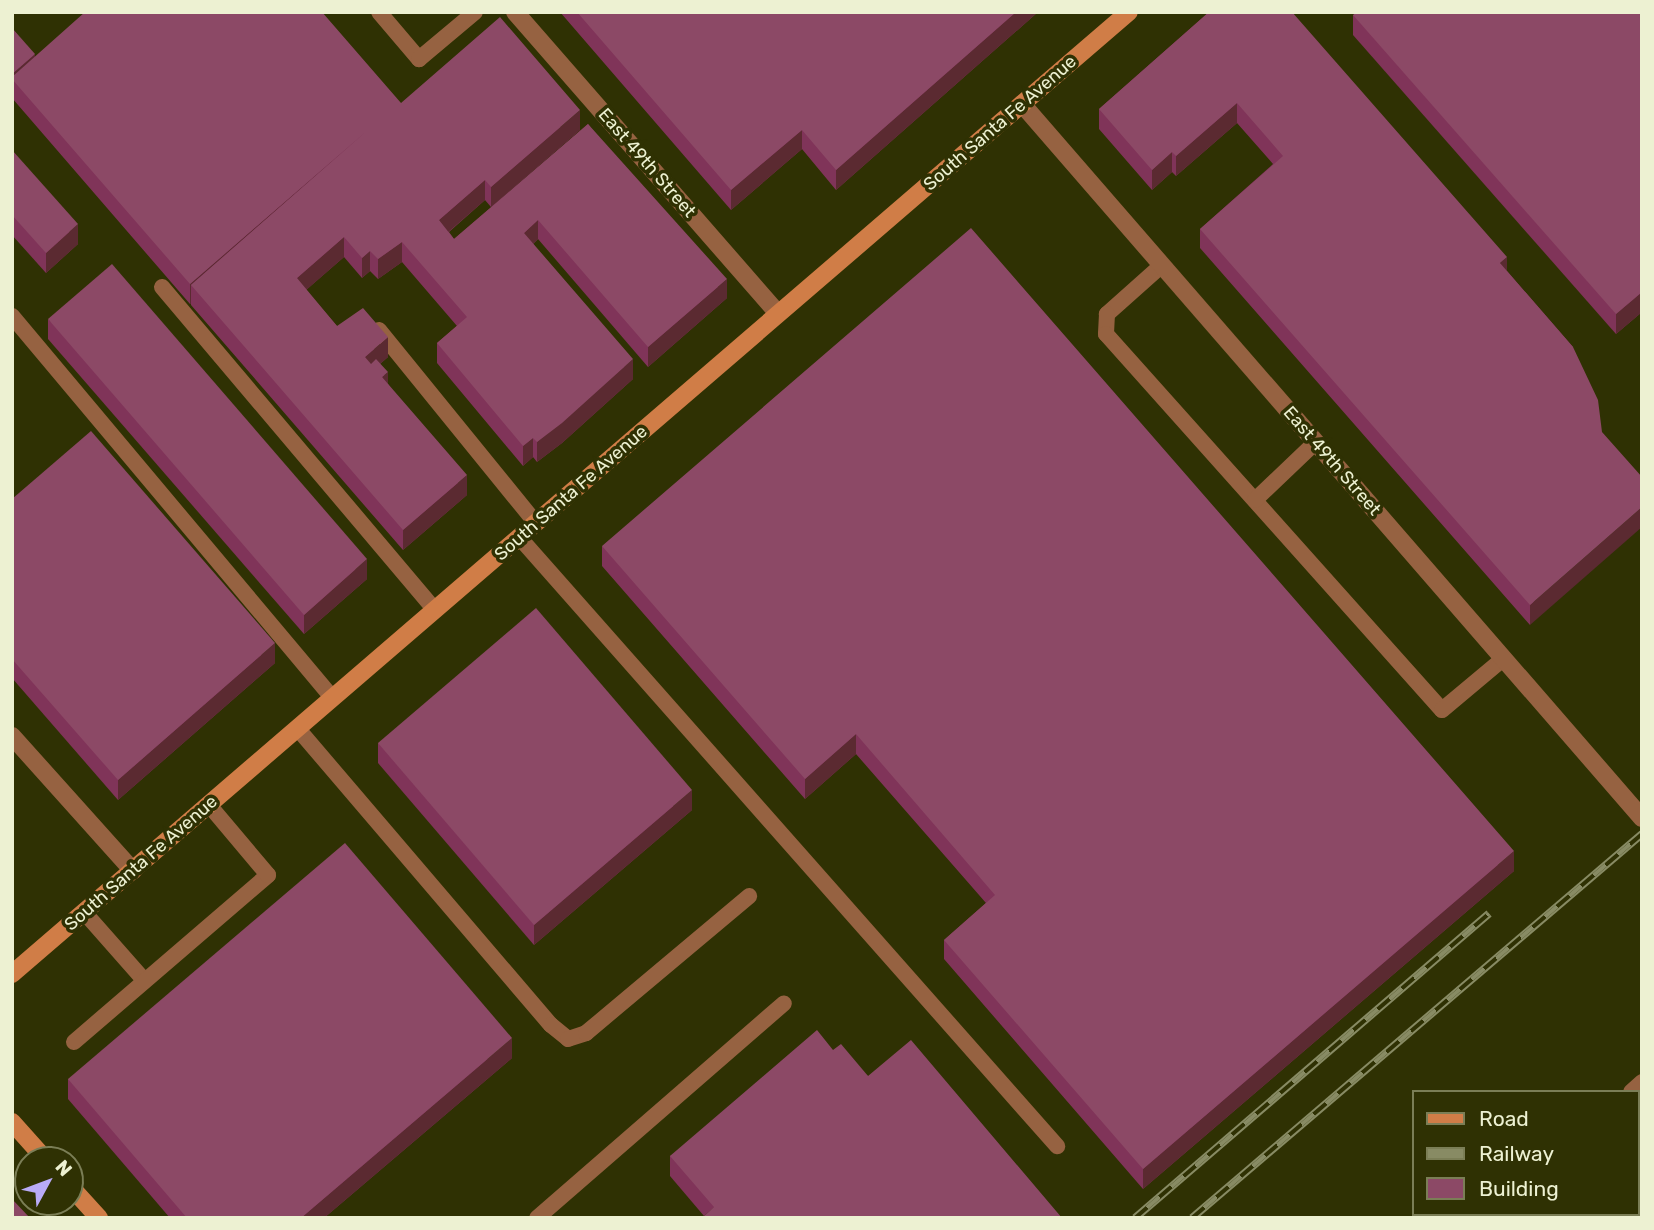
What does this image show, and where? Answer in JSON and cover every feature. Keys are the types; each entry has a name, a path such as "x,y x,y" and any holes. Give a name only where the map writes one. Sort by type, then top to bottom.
{"main road":[{"name":"South Santa Fe Avenue","path":"12,974 1129,12"},
{"path":"12,1122 34,1146"},
{"path":"84,1201 99,1218"}],"street":[{"name":"East 49th Street","path":"515,12 778,314"},
{"name":"East 49th Street","path":"1022,104 1642,818"},
{"path":"12,736 133,871"}],"lane":[{"path":"379,12 419,59 475,12"},
{"path":"1162,265 1107,314 1106,334 1442,709 1503,659"},
{"path":"162,287 435,610"},
{"path":"12,316 332,698"},
{"path":"380,330 536,523"},
{"path":"1255,500 1316,442"},
{"path":"519,537 1057,1146"},
{"path":"298,729 551,1026 568,1039 586,1033 749,897"},
{"path":"74,1042 268,875 209,805"},
{"path":"84,912 144,980"},
{"path":"537,1218 784,1003"}],"building":[{"path":"85,12 322,12 401,103 500,17 580,110 491,187 485,180 439,220 454,239 588,124 727,279 648,347 538,220 524,233 633,359 562,423 537,442 533,438 523,446 437,343 467,317 402,242 378,259 370,251 362,258 344,237 297,278 337,326 363,308 388,337 365,357 371,364 376,359 388,372 382,377 467,475 403,530 191,285 369,129 190,284 12,79"},
{"path":"577,12 1016,12 836,170 802,130 731,190"},
{"path":"1209,12 1292,12 1507,257 1500,263 1573,347 1598,400 1602,432 1642,477 1642,507 1530,605 1200,229 1283,156 1237,103 1176,156 1172,152 1152,170 1099,109"},
{"path":"1357,12 1642,12 1642,292 1616,314 1353,15"},
{"path":"12,28 35,54 12,74"},
{"path":"12,150 78,224 46,253 12,215"},
{"path":"971,228 1514,851 1143,1169 944,940 995,895 856,734 805,779 602,546"},
{"path":"112,264 367,559 304,615 48,319"},
{"path":"91,431 275,643 118,780 12,659 12,499"},
{"path":"536,608 692,790 534,925 378,743"},
{"path":"345,843 512,1038 301,1218 187,1218 68,1079"},
{"path":"817,1030 833,1050 841,1044 868,1076 911,1040 1062,1218 702,1218 714,1207 670,1156"},
{"path":"1642,1103 1642,1124 1640,1122"},
{"path":"12,1199 14,1216 30,1218 12,1218"},
{"path":"1492,1216 1493,1218 1438,1218"}],"railway":[{"path":"1192,1218 1642,834"},
{"path":"1135,1218 1489,914"}]}
